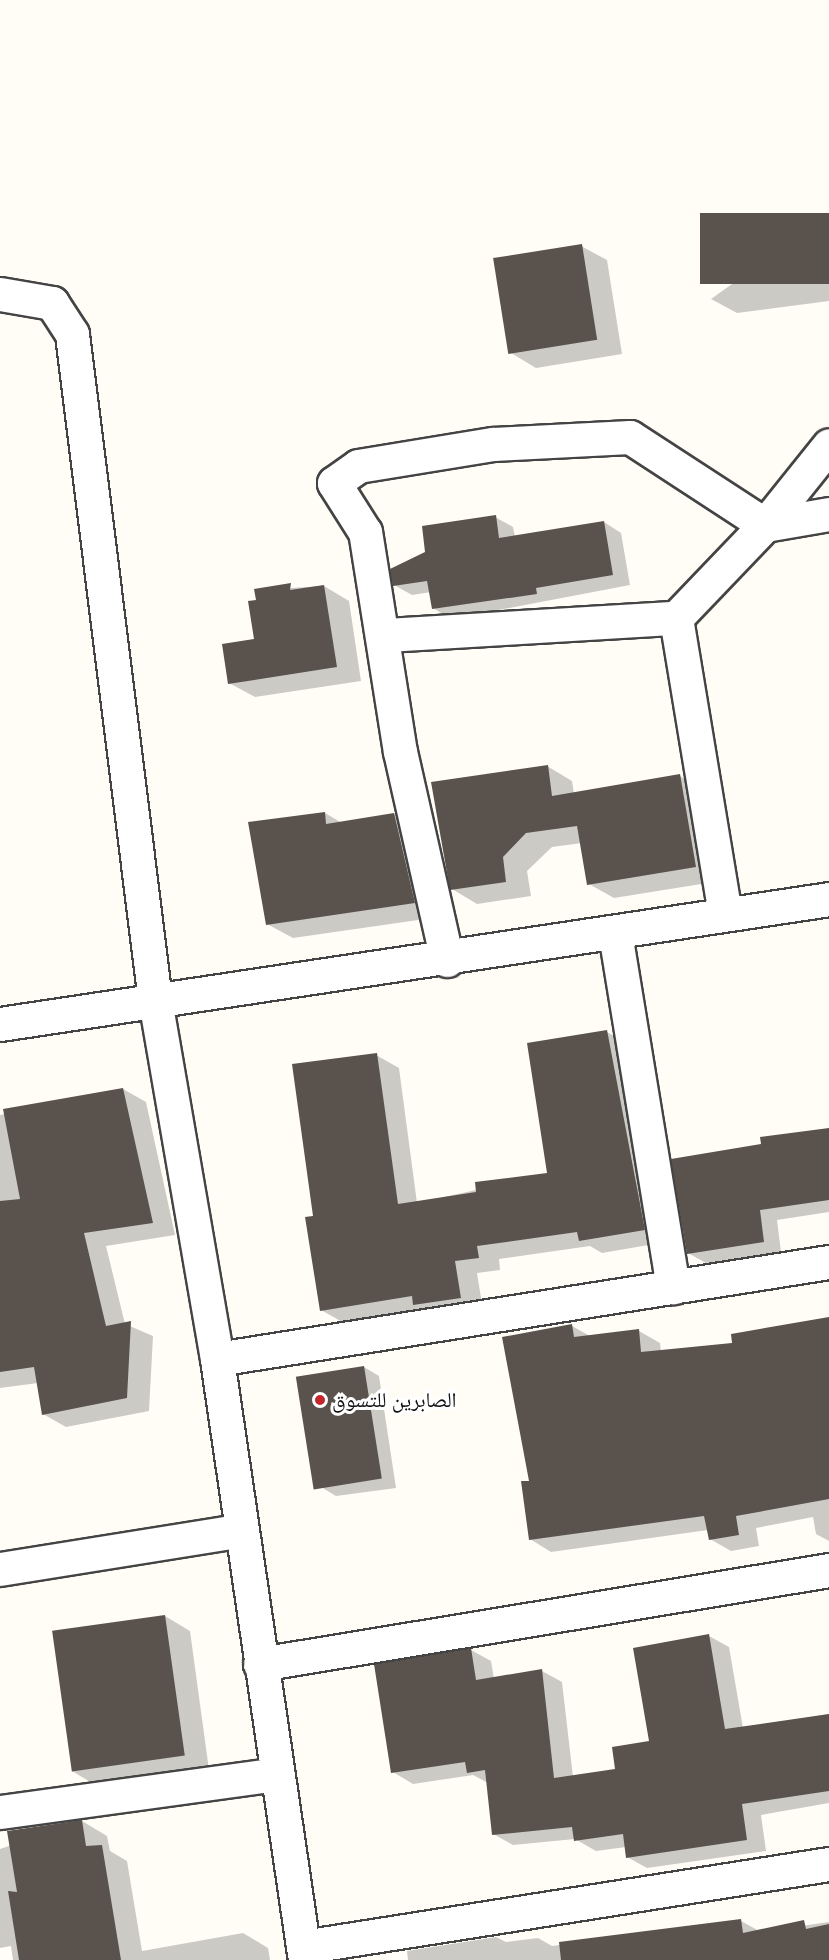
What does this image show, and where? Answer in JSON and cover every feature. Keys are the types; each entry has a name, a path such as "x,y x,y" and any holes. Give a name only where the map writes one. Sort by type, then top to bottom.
{"street":[{"path":"0,294 52,303 72,334 155,1000 217,1359 238,1531 304,1953 829,1864"},
{"path":"447,960 400,752 386,635 365,532 334,483 358,466 493,444 630,437 765,525 829,514"},
{"path":"386,635 676,618 765,525 829,445"},
{"path":"676,618 725,914"},
{"path":"0,1024 447,960 829,899"},
{"path":"615,933 674,1287"},
{"path":"217,1359 829,1262"},
{"path":"0,1569 238,1531"},
{"path":"260,1664 829,1570"},
{"path":"0,1812 277,1774"}],"building":[{"path":"700,213 829,213 829,284 700,284"},
{"path":"582,244 597,340 508,354 493,258"},
{"path":"496,515 499,538 604,521 613,575 536,588 537,594 432,609 427,581 393,586 390,569 425,552 422,526"},
{"path":"291,583 290,590 324,585 337,667 228,684 222,644 254,639 248,601 256,600 254,589"},
{"path":"548,765 552,796 680,774 696,867 587,885 577,826 526,833 503,857 506,882 450,890 431,782"},
{"path":"325,812 326,824 394,813 415,903 266,925 248,822"},
{"path":"607,1030 645,1230 579,1241 577,1232 477,1246 479,1258 455,1261 461,1298 413,1305 412,1296 320,1311 305,1217 313,1216 292,1064 377,1053 398,1204 476,1192 475,1182 547,1173 527,1043"},
{"path":"123,1088 153,1223 84,1233 106,1326 131,1321 127,1398 42,1415 34,1367 0,1372 0,1201 20,1199 3,1109"},
{"path":"829,1128 829,1200 760,1210 764,1242 687,1254 671,1159 761,1144 760,1137"},
{"path":"829,1317 829,1499 736,1516 739,1535 709,1540 704,1516 529,1540 521,1481 529,1481 502,1337 572,1324 574,1337 639,1329 641,1352 732,1343 731,1334"},
{"path":"364,1366 382,1479 314,1489 296,1377"},
{"path":"165,1615 185,1756 72,1771 52,1631"},
{"path":"709,1634 725,1729 829,1714 829,1791 742,1804 747,1840 626,1858 623,1834 574,1841 572,1827 492,1835 485,1770 467,1773 465,1762 391,1773 374,1664 471,1648 476,1680 542,1669 554,1778 615,1769 612,1747 649,1741 633,1648"},
{"path":"82,1820 86,1846 102,1845 121,1960 19,1960 8,1891 17,1892 7,1831"},
{"path":"741,1919 743,1933 804,1920 806,1929 829,1924 829,1960 561,1960 559,1942"}],"place":[{"name":"الصابرين للتسوق","path":"320,1400"}]}
